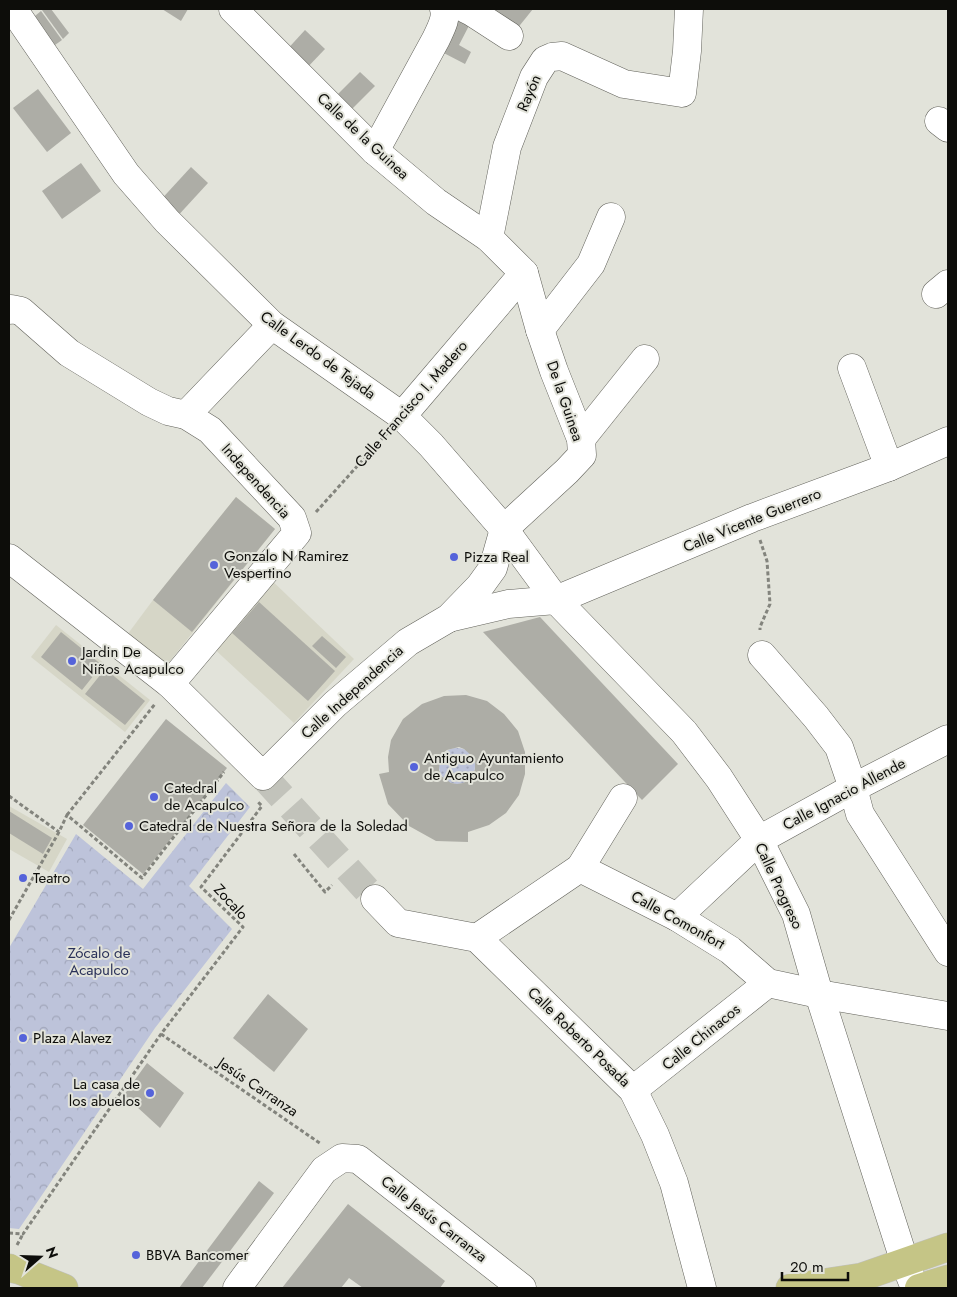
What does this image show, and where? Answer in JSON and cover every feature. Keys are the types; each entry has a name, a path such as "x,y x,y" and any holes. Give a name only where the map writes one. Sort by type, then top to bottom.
{"main road":[{"path":"790,1288 862,1277 948,1248"},
{"path":"9,1268 19,1270 64,1288"},
{"path":"919,1288 948,1279"}],"street":[{"path":"374,151 436,39 446,14 444,9"},
{"path":"466,9 508,36"},
{"name":"Rayón","path":"489,238 507,147 534,77 545,60 562,56 624,84 682,92 687,51 689,9"},
{"name":"Calle Lerdo de Tejada","path":"12,11 126,174 167,221 272,324 402,416 504,529 556,600"},
{"name":"Calle de la Guinea","path":"244,12 374,151 436,202 489,238 524,273"},
{"path":"540,330 590,264 611,217"},
{"name":"De la Guinea","path":"504,529 567,472 582,455 581,439 554,371 524,273"},
{"name":"Calle Francisco I. Madero","path":"402,416 524,273"},
{"name":"Independencia","path":"10,310 21,311 69,353 149,402 168,411 186,415 210,430 292,518 297,533 170,684"},
{"path":"186,415 272,324"},
{"path":"581,439 646,360"},
{"path":"852,368 889,467"},
{"name":"Calle Vicente Guerrero","path":"556,600 752,518 889,467 948,441"},
{"name":"Calle Independencia","path":"258,786 335,704 408,642 449,618 480,586 493,568 504,529"},
{"path":"9,558 170,684 258,786"},
{"name":"Calle Independencia","path":"449,618 508,604 556,600"},
{"name":"Calle Progreso","path":"556,600 684,732 719,778 759,840 796,914 819,994 914,1288"},
{"path":"762,655 816,717 839,747 860,814 948,952"},
{"name":"Calle Ignacio Allende","path":"677,917 759,840 853,788 948,739"},
{"path":"375,899 398,923 477,938 580,868 624,798"},
{"name":"Calle Comonfort","path":"580,868 677,917 730,950 768,983"},
{"name":"Calle Roberto Posada","path":"477,938 634,1090 656,1136 674,1183 702,1288"},
{"path":"768,983 819,994 948,1016"},
{"name":"Calle Chinacos","path":"634,1090 768,983"},
{"path":"237,1288 324,1170 342,1158"},
{"name":"Calle Jesús Carranza","path":"342,1158 358,1159 522,1288"}],"path":[{"name":"Calle Francisco I. Madero","path":"297,533 402,416"},
{"path":"752,518 767,561 768,570 770,604 760,627 762,655"},
{"path":"9,920 67,815 170,684"},
{"path":"67,815 142,878 224,772"},
{"name":"Zocalo","path":"9,1233 22,1234 161,1034 243,927 201,887 262,806 258,786"},
{"path":"9,796 59,832"},
{"path":"294,854 325,892 332,885"},
{"name":"Jesús Carranza","path":"161,1034 342,1158"}],"shaded area":[{"name":"Gonzalo N Ramirez Vespertino","path":"236,497 275,529 166,666 127,635"},
{"path":"267,576 354,659 294,723 209,644"},
{"path":"56,625 150,700 125,732 31,657"},
{"path":"9,806 67,839 49,872 9,849"}],"green space":[{"path":"457,748 464,749 470,753 474,759 474,773 470,779 464,783 457,784 450,783 444,779 440,773 439,766 440,759 444,753 450,749"},
{"name":"Zócalo de Acapulco","path":"226,783 250,807 189,886 232,929 155,1028 19,1229 9,1228 9,948 76,834 143,889"}],"building":[{"path":"51,9 69,33 63,39 42,10"},
{"path":"162,9 188,9 181,21"},
{"path":"460,9 474,16 459,45 471,52 465,64 438,50"},
{"path":"483,9 533,9 512,35"},
{"path":"41,11 62,40 55,45 35,16"},
{"path":"305,30 325,49 303,72 283,54"},
{"path":"360,72 375,86 345,116 330,102"},
{"path":"38,89 71,133 47,152 13,108"},
{"path":"81,163 101,191 62,219 42,191"},
{"path":"191,167 208,183 174,220 157,204"},
{"name":"Gonzalo N Ramirez Vespertino","path":"236,497 275,529 192,632 153,600"},
{"path":"259,602 335,671 308,701 232,633"},
{"path":"540,617 678,764 642,800 483,632"},
{"name":"Jardin De Niños Acapulco","path":"61,632 102,665 82,690 41,657"},
{"path":"322,636 346,657 336,668 312,646"},
{"path":"105,669 145,701 125,725 85,694"},
{"name":"Antiguo Ayuntamiento de Acapulco","path":"466,695 487,701 504,714 518,731 525,752 525,774 519,795 506,813 489,825 468,832 468,842 436,841 409,826 388,804 379,774 389,772 388,757 391,740 403,719 422,704 444,696","holes":["459,747 473,757 475,763 473,775 463,783 451,783 441,776 439,770 440,759 447,750"]},
{"name":"Catedral de Acapulco","path":"166,719 227,768 143,874 83,825"},
{"path":"9,811 52,838 43,854 9,833"},
{"path":"268,994 308,1029 274,1072 233,1038"},
{"path":"147,1063 184,1093 160,1128 124,1095"},
{"path":"259,1181 274,1193 202,1288 179,1288"},
{"path":"348,1204 445,1281 440,1288 363,1288 349,1278 341,1288 282,1288"}],"tunnel":[{"path":"263,776 375,899"}],"place":[{"name":"Pizza Real","path":"454,557"},
{"name":"Gonzalo N Ramirez Vespertino","path":"214,565"},
{"name":"Jardin De Niños Acapulco","path":"72,661"},
{"name":"Antiguo Ayuntamiento de Acapulco","path":"414,767"},
{"name":"Catedral de Acapulco","path":"154,797"},
{"name":"Catedral de Nuestra Señora de la Soledad","path":"129,826"},
{"name":"Teatro","path":"23,878"},
{"name":"Plaza Alavez","path":"23,1038"},
{"name":"La casa de los abuelos","path":"150,1093"},
{"name":"BBVA Bancomer","path":"136,1255"}]}
